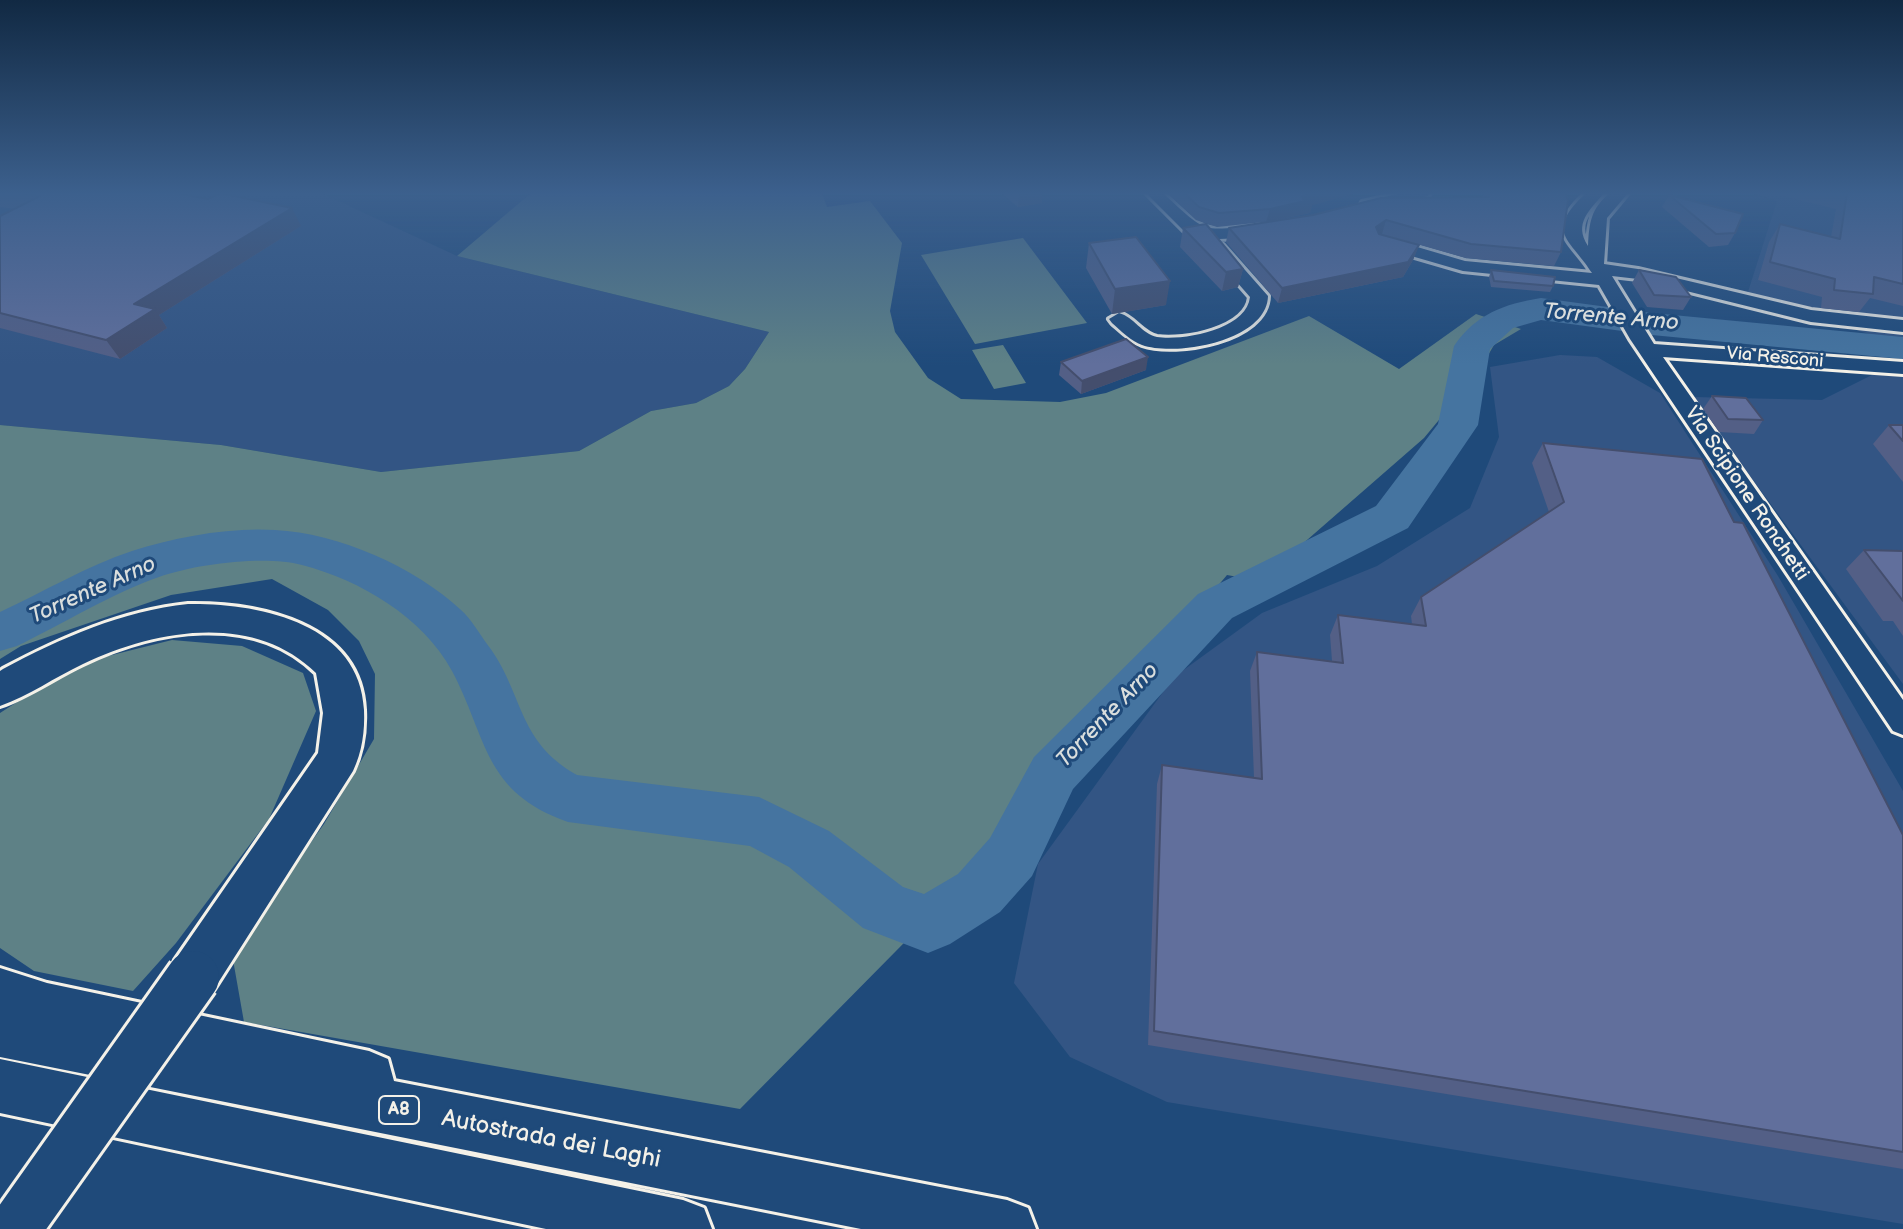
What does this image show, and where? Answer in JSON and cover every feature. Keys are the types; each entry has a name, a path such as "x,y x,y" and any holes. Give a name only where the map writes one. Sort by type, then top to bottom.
{"highway":[{"path":"0,690 44,665 145,625 183,618 247,621 291,635 333,665 347,718 338,758 193,977 16,1227"},
{"path":"0,993 47,1008 444,1094 798,1188"},
{"name":"Autostrada dei Laghi","path":"0,1031 1007,1229"},
{"path":"0,1086 683,1229"}],"street":[{"path":"1119,319 1147,341 1163,343 1187,341 1246,323 1260,304 1259,296 1219,250"},
{"path":"1411,250 1463,266 1638,274 1811,316 1903,326"},
{"name":"Via Scipione Ronchetti","path":"1581,250 1598,270 1619,308 1903,723"},
{"path":"1598,250 1598,270"},
{"name":"Via Resconi","path":"1644,345 1903,368"}],"shaded area":[{"path":"0,250 445,250 457,256 769,332 745,369 729,386 696,403 651,411 579,451 381,472 221,445 0,425"},
{"path":"1761,250 1903,250 1903,337 1872,335 1747,295"},
{"path":"1560,355 1597,357 1660,393 1778,576 1903,791 1903,1224 1167,1102 1070,1057 1014,983 1038,864 1174,677 1262,613 1377,566 1470,508 1499,437 1490,367"},
{"path":"1874,374 1903,377 1903,684 1692,397 1822,400"}],"green space":[{"path":"464,250 901,250 890,311 895,332 928,378 961,399 1060,402 1106,393 1309,316 1399,369 1476,314 1521,329 1494,345 1477,374 1424,438 1260,581 1227,575 1152,664 1023,805 973,873 740,1109 244,1022 232,954 324,824 374,739 375,674 359,641 328,610 272,579 171,595 21,646 0,659 0,425 221,445 381,472 579,451 651,411 696,403 729,386 745,369 769,332 457,256"},
{"path":"949,250 1032,250 1087,323 975,344 921,255"},
{"path":"1003,345 1026,383 994,389 972,350"},
{"path":"172,640 242,646 303,673 316,711 269,819 176,943 133,991 34,971 0,948 0,713 76,664"}],"building":[{"path":"0,250 222,250 134,304 155,309 106,340 0,313"},
{"path":"1093,250 1146,250 1170,281 1115,289"},
{"path":"1205,250 1228,250 1243,269 1226,272"},
{"path":"1249,250 1416,250 1408,262 1282,288"},
{"path":"1773,250 1903,250 1903,284 1874,277 1873,294 1834,290 1835,279 1770,262"},
{"path":"1491,270 1555,277 1553,286 1494,281"},
{"path":"1639,270 1676,277 1691,297 1654,295"},
{"path":"1126,339 1148,357 1082,381 1061,362"},
{"path":"1712,396 1746,398 1763,420 1728,419"},
{"path":"1889,425 1903,425 1903,441"},
{"path":"1543,443 1702,459 1734,522 1743,523 1903,835 1903,1152 1154,1031 1162,765 1262,779 1257,652 1343,663 1338,615 1426,626 1421,597 1564,502"},
{"path":"1864,550 1903,551 1903,601"}],"waterway":[{"name":"Torrente Arno","path":"0,633 144,564 192,552 273,545 305,549 361,568 397,586 445,624 473,662 511,749 537,780 568,798 759,822 809,849 884,908 928,924 979,893 1011,857 1053,773 1215,606 1392,517 1458,425 1472,346 1500,320 1515,313 1541,309 1652,324 1903,348"}]}
